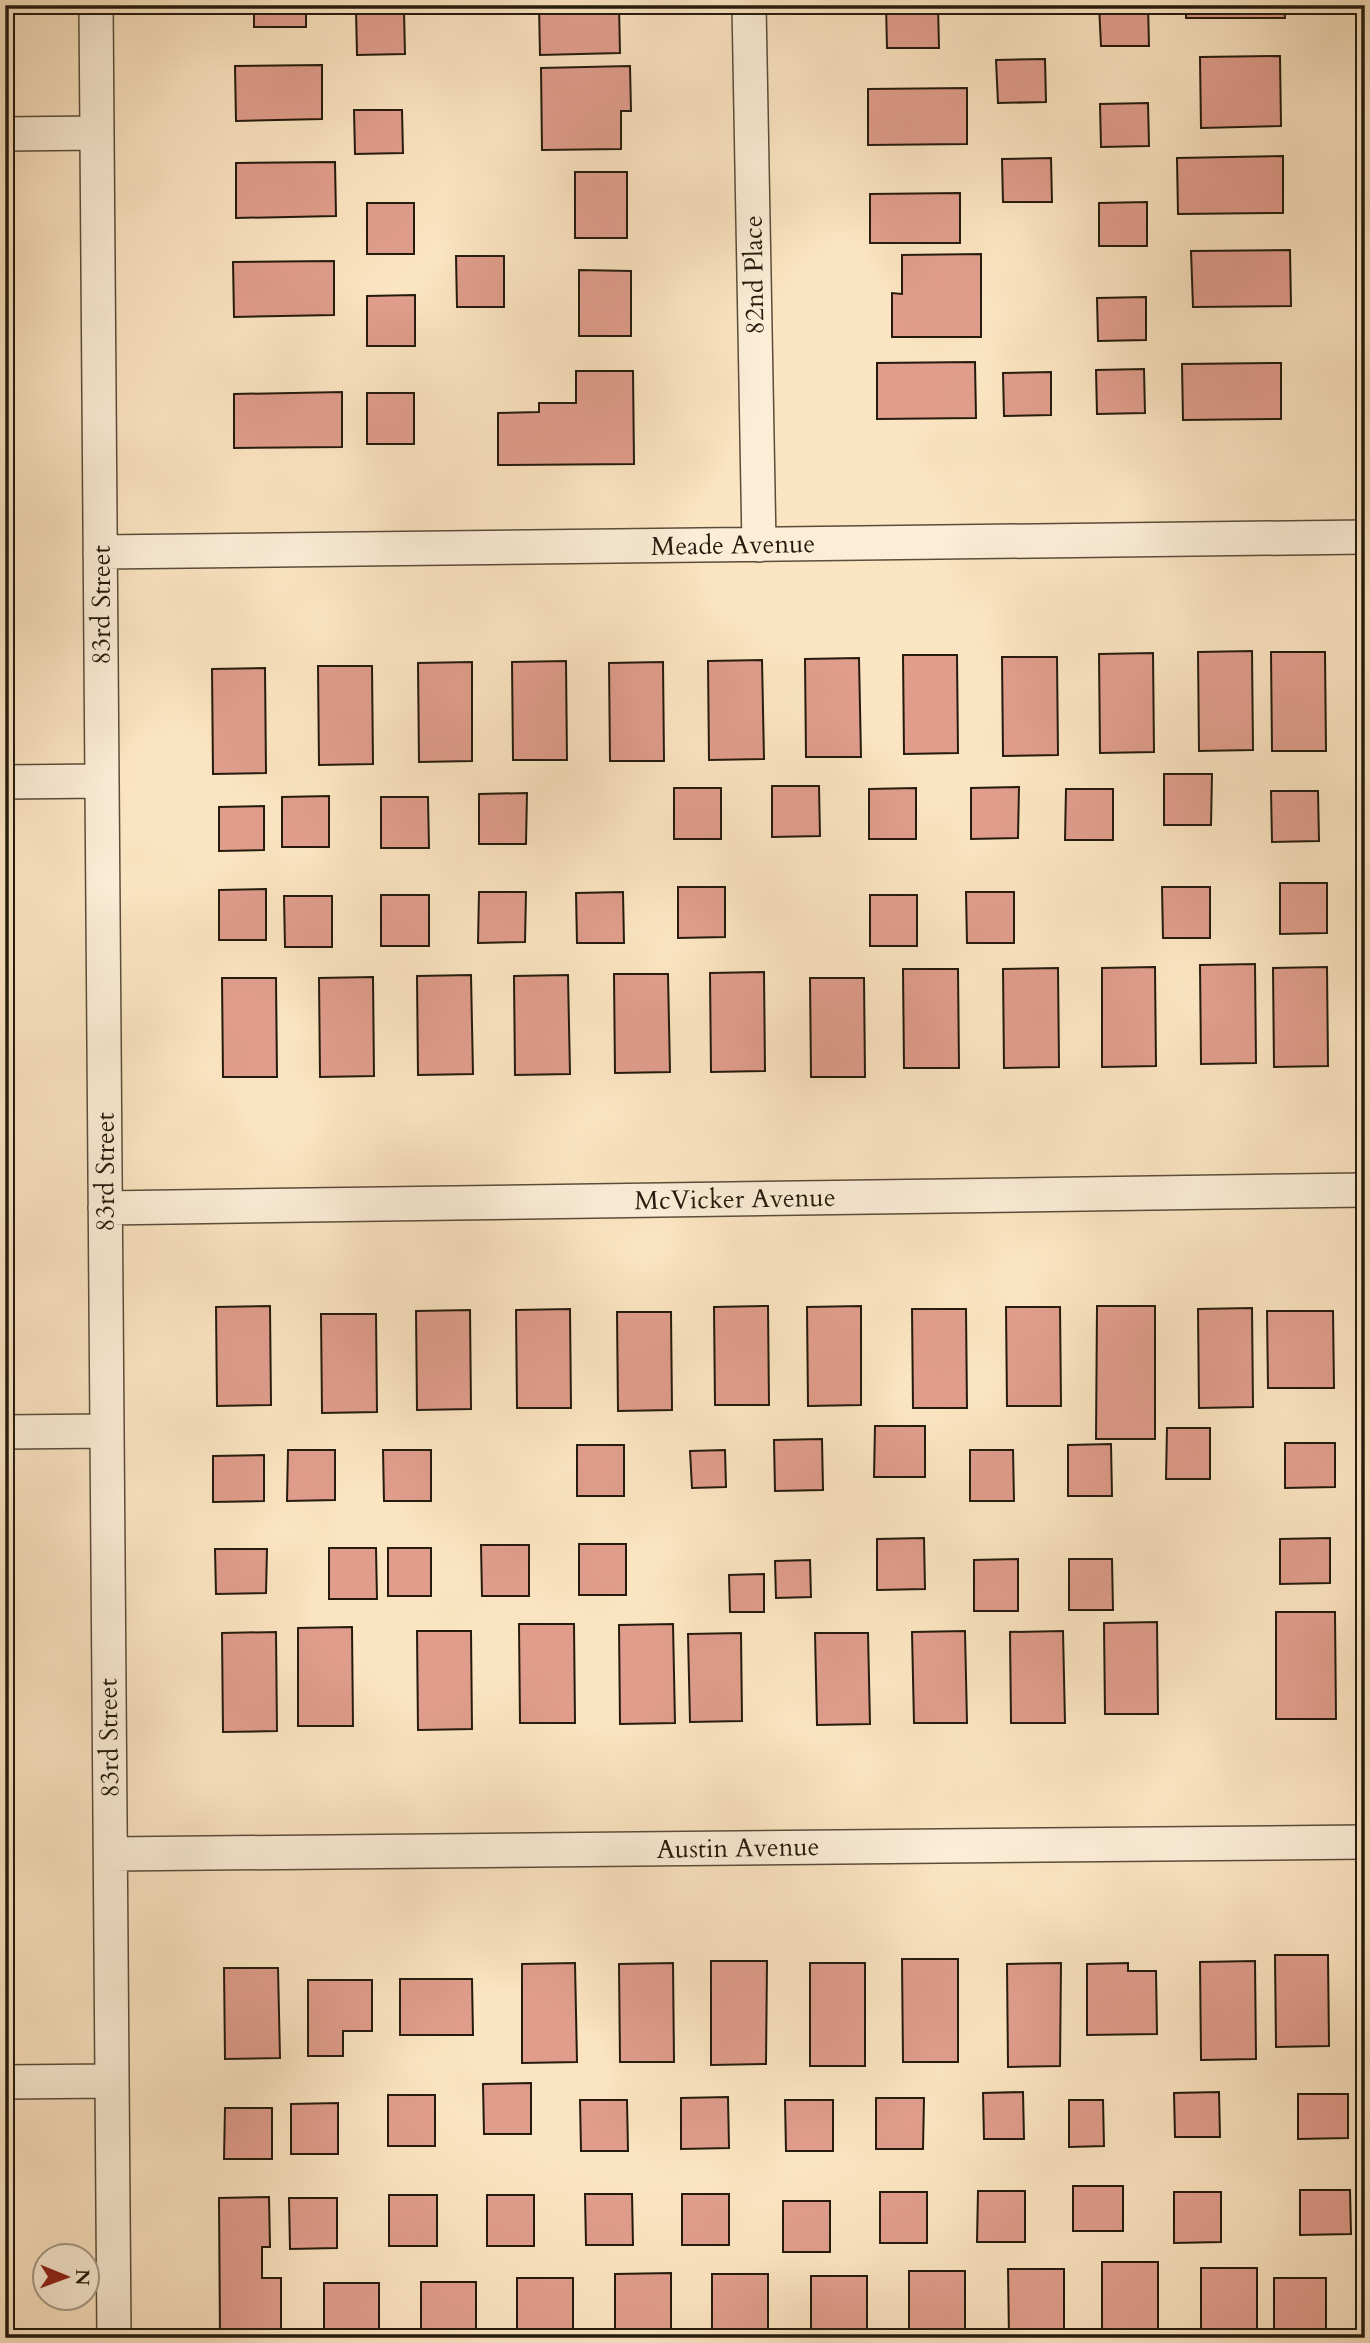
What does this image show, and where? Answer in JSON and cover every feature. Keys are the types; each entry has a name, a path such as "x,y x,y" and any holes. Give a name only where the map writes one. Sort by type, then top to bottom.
{"street":[{"name":"83rd Street","path":"96,5 114,2338"},
{"name":"82nd Place","path":"749,5 759,545"},
{"path":"5,134 97,133"},
{"name":"Meade Avenue","path":"100,552 1365,537"},
{"path":"5,782 102,781"},
{"name":"McVicker Avenue","path":"105,1208 1365,1190"},
{"path":"5,1432 107,1431"},
{"name":"Austin Avenue","path":"111,1854 1365,1842"},
{"path":"5,2082 112,2081"}],"building":[{"path":"254,5 306,5 306,27 254,27"},
{"path":"539,5 619,5 620,53 540,55"},
{"path":"886,5 938,5 939,48 887,48"},
{"path":"1099,5 1148,5 1149,46 1101,46"},
{"path":"1186,5 1284,5 1285,18 1186,18"},
{"path":"356,11 404,11 405,54 357,55"},
{"path":"1280,56 1281,126 1201,128 1200,57"},
{"path":"1045,59 1046,102 998,103 996,60"},
{"path":"322,65 322,119 236,121 235,66"},
{"path":"630,66 631,111 621,111 621,149 542,150 541,68"},
{"path":"967,88 967,144 868,145 868,89"},
{"path":"1148,103 1149,146 1101,147 1100,104"},
{"path":"354,110 402,110 403,153 355,154"},
{"path":"1283,156 1283,213 1178,214 1177,158"},
{"path":"1051,158 1052,202 1003,202 1002,159"},
{"path":"335,162 336,216 236,218 236,163"},
{"path":"575,172 627,172 627,238 575,238"},
{"path":"960,193 960,243 870,243 870,194"},
{"path":"1147,202 1147,246 1099,246 1099,203"},
{"path":"367,203 414,203 414,254 367,254"},
{"path":"1290,250 1291,306 1193,307 1191,251"},
{"path":"981,254 981,337 892,337 892,293 902,294 902,255"},
{"path":"456,256 504,256 504,307 457,307"},
{"path":"334,261 334,315 234,317 233,262"},
{"path":"579,270 631,271 631,336 579,336"},
{"path":"415,295 415,346 367,346 367,296"},
{"path":"1146,297 1146,340 1098,341 1097,298"},
{"path":"975,362 976,418 877,419 877,363"},
{"path":"1281,363 1281,419 1183,420 1182,364"},
{"path":"1144,369 1145,413 1097,414 1096,370"},
{"path":"576,371 633,371 634,464 498,465 498,413 539,412 539,403 576,403"},
{"path":"1051,372 1051,415 1004,416 1003,373"},
{"path":"342,392 342,447 234,448 234,394"},
{"path":"367,393 414,393 414,444 367,444"},
{"path":"1252,651 1253,750 1199,751 1198,652"},
{"path":"1271,652 1325,652 1326,751 1272,751"},
{"path":"1153,653 1154,752 1100,753 1099,654"},
{"path":"903,655 957,655 958,753 904,754"},
{"path":"1002,657 1057,657 1058,755 1003,756"},
{"path":"859,658 861,757 806,757 805,659"},
{"path":"762,660 764,759 709,760 708,661"},
{"path":"566,661 567,760 513,760 512,662"},
{"path":"472,662 472,761 419,762 418,663"},
{"path":"663,662 664,761 610,761 609,663"},
{"path":"318,666 372,666 373,764 319,765"},
{"path":"265,668 266,773 213,774 212,669"},
{"path":"1164,774 1212,774 1211,825 1164,825"},
{"path":"772,786 819,786 820,836 772,837"},
{"path":"1019,787 1018,838 971,839 971,788"},
{"path":"674,788 721,788 721,839 674,839"},
{"path":"916,788 916,839 869,839 869,789"},
{"path":"1066,789 1113,789 1113,840 1065,840"},
{"path":"1271,791 1318,791 1319,841 1272,842"},
{"path":"527,793 526,844 479,844 479,794"},
{"path":"329,796 329,847 282,847 282,797"},
{"path":"381,797 428,797 429,848 381,848"},
{"path":"264,806 264,850 219,851 219,807"},
{"path":"1280,883 1327,883 1327,933 1280,934"},
{"path":"678,887 725,887 725,937 678,938"},
{"path":"1162,887 1210,887 1210,938 1163,938"},
{"path":"266,889 266,940 219,940 219,890"},
{"path":"479,892 526,892 525,942 478,943"},
{"path":"623,892 624,943 577,943 576,893"},
{"path":"966,892 1014,892 1014,943 967,943"},
{"path":"381,895 429,895 429,946 381,946"},
{"path":"870,895 917,895 917,946 870,946"},
{"path":"284,896 332,896 332,947 285,947"},
{"path":"1255,964 1256,1063 1201,1064 1200,965"},
{"path":"1155,967 1156,1066 1102,1067 1102,968"},
{"path":"1327,967 1328,1066 1274,1067 1273,968"},
{"path":"1058,968 1059,1067 1004,1068 1003,969"},
{"path":"903,969 958,969 959,1068 904,1068"},
{"path":"764,972 765,1071 711,1072 710,973"},
{"path":"614,974 668,974 670,1072 615,1073"},
{"path":"471,975 473,1074 418,1075 417,976"},
{"path":"568,975 570,1074 515,1075 514,976"},
{"path":"373,977 374,1076 320,1077 319,978"},
{"path":"222,978 276,978 277,1077 223,1077"},
{"path":"810,978 864,978 865,1077 811,1077"},
{"path":"270,1306 271,1405 217,1406 216,1307"},
{"path":"768,1306 769,1405 715,1405 714,1307"},
{"path":"861,1306 861,1405 808,1406 807,1307"},
{"path":"1097,1306 1155,1306 1155,1439 1096,1439"},
{"path":"1006,1307 1060,1307 1061,1406 1007,1406"},
{"path":"1252,1308 1253,1407 1199,1408 1198,1309"},
{"path":"570,1309 571,1408 517,1408 516,1310"},
{"path":"912,1309 966,1309 967,1408 913,1408"},
{"path":"470,1310 471,1409 417,1410 416,1311"},
{"path":"1267,1311 1333,1311 1334,1388 1268,1388"},
{"path":"617,1312 671,1312 672,1410 618,1411"},
{"path":"321,1314 376,1314 377,1412 322,1413"},
{"path":"875,1426 925,1426 925,1477 874,1477"},
{"path":"1167,1428 1210,1428 1210,1479 1166,1479"},
{"path":"822,1439 823,1490 775,1491 774,1440"},
{"path":"1285,1443 1335,1443 1335,1487 1285,1488"},
{"path":"1111,1444 1112,1496 1068,1496 1068,1445"},
{"path":"577,1445 624,1445 624,1496 577,1496"},
{"path":"288,1450 335,1450 335,1500 287,1501"},
{"path":"383,1450 431,1450 431,1501 384,1501"},
{"path":"725,1450 726,1487 692,1488 690,1451"},
{"path":"970,1450 1013,1450 1014,1501 970,1501"},
{"path":"264,1455 264,1501 213,1502 213,1456"},
{"path":"924,1538 925,1589 877,1590 877,1539"},
{"path":"1330,1538 1330,1583 1280,1584 1280,1539"},
{"path":"579,1544 626,1544 626,1595 579,1595"},
{"path":"481,1545 529,1545 529,1596 482,1596"},
{"path":"329,1548 376,1548 377,1599 329,1599"},
{"path":"388,1548 431,1548 431,1596 388,1596"},
{"path":"215,1549 267,1549 266,1593 216,1594"},
{"path":"1018,1559 1018,1611 974,1611 974,1560"},
{"path":"1069,1559 1112,1559 1113,1610 1069,1610"},
{"path":"810,1560 811,1597 776,1598 775,1561"},
{"path":"764,1574 764,1612 730,1612 729,1575"},
{"path":"1276,1612 1335,1612 1336,1719 1276,1719"},
{"path":"1157,1622 1158,1714 1105,1714 1104,1623"},
{"path":"519,1624 574,1624 575,1723 520,1723"},
{"path":"673,1624 675,1723 620,1724 619,1625"},
{"path":"352,1627 353,1726 298,1726 298,1628"},
{"path":"417,1631 471,1631 472,1729 418,1730"},
{"path":"965,1631 967,1723 914,1723 912,1632"},
{"path":"1063,1631 1065,1723 1011,1723 1010,1632"},
{"path":"276,1632 277,1731 223,1732 222,1633"},
{"path":"741,1633 742,1721 690,1722 688,1634"},
{"path":"815,1633 868,1633 870,1724 817,1725"},
{"path":"1275,1955 1328,1955 1329,2046 1276,2047"},
{"path":"902,1959 958,1959 958,2062 903,2062"},
{"path":"711,1961 767,1961 766,2064 711,2065"},
{"path":"1255,1961 1256,2059 1201,2060 1200,1962"},
{"path":"575,1963 577,2062 522,2063 522,1964"},
{"path":"673,1963 674,2062 620,2062 619,1964"},
{"path":"810,1963 865,1963 865,2066 810,2066"},
{"path":"1061,1963 1060,2066 1008,2067 1007,1964"},
{"path":"1128,1963 1128,1971 1156,1971 1157,2034 1087,2035 1087,1964"},
{"path":"224,1968 278,1968 280,2058 225,2059"},
{"path":"400,1979 472,1979 473,2035 400,2035"},
{"path":"308,1980 372,1980 372,2031 343,2031 343,2056 308,2056"},
{"path":"531,2083 531,2134 484,2134 483,2084"},
{"path":"1023,2092 1024,2139 984,2139 983,2093"},
{"path":"1219,2092 1220,2137 1175,2137 1174,2093"},
{"path":"1298,2094 1348,2094 1348,2138 1298,2139"},
{"path":"388,2095 435,2095 435,2146 388,2146"},
{"path":"728,2097 729,2148 681,2149 681,2098"},
{"path":"876,2098 924,2098 923,2149 876,2149"},
{"path":"580,2100 627,2100 628,2151 581,2151"},
{"path":"785,2100 833,2100 833,2151 786,2151"},
{"path":"1069,2100 1103,2100 1104,2146 1069,2147"},
{"path":"338,2103 338,2154 291,2154 291,2104"},
{"path":"225,2108 272,2108 272,2159 224,2159"},
{"path":"1073,2186 1123,2186 1123,2231 1073,2231"},
{"path":"1300,2190 1350,2190 1351,2234 1300,2235"},
{"path":"978,2191 1025,2191 1025,2242 977,2242"},
{"path":"880,2192 927,2192 927,2243 880,2243"},
{"path":"1174,2192 1221,2192 1221,2242 1174,2243"},
{"path":"585,2194 632,2194 633,2245 586,2245"},
{"path":"682,2194 729,2194 729,2245 682,2245"},
{"path":"389,2195 437,2195 437,2246 389,2246"},
{"path":"487,2195 534,2195 534,2246 487,2246"},
{"path":"269,2197 270,2247 262,2247 262,2278 281,2278 281,2338 220,2338 219,2198"},
{"path":"289,2198 337,2198 337,2248 290,2249"},
{"path":"783,2201 830,2201 830,2252 783,2252"},
{"path":"1102,2262 1158,2262 1158,2338 1102,2338"},
{"path":"1201,2268 1257,2268 1257,2338 1201,2338"},
{"path":"1008,2269 1064,2269 1064,2338 1009,2338"},
{"path":"909,2271 965,2271 965,2338 909,2338"},
{"path":"671,2273 671,2338 615,2338 615,2274"},
{"path":"712,2274 768,2274 768,2338 712,2338"},
{"path":"811,2276 867,2276 867,2338 811,2338"},
{"path":"517,2278 573,2278 573,2338 517,2338"},
{"path":"1274,2278 1326,2278 1326,2338 1274,2338"},
{"path":"421,2282 476,2282 476,2338 421,2338"},
{"path":"324,2283 379,2283 379,2338 324,2338"}]}
